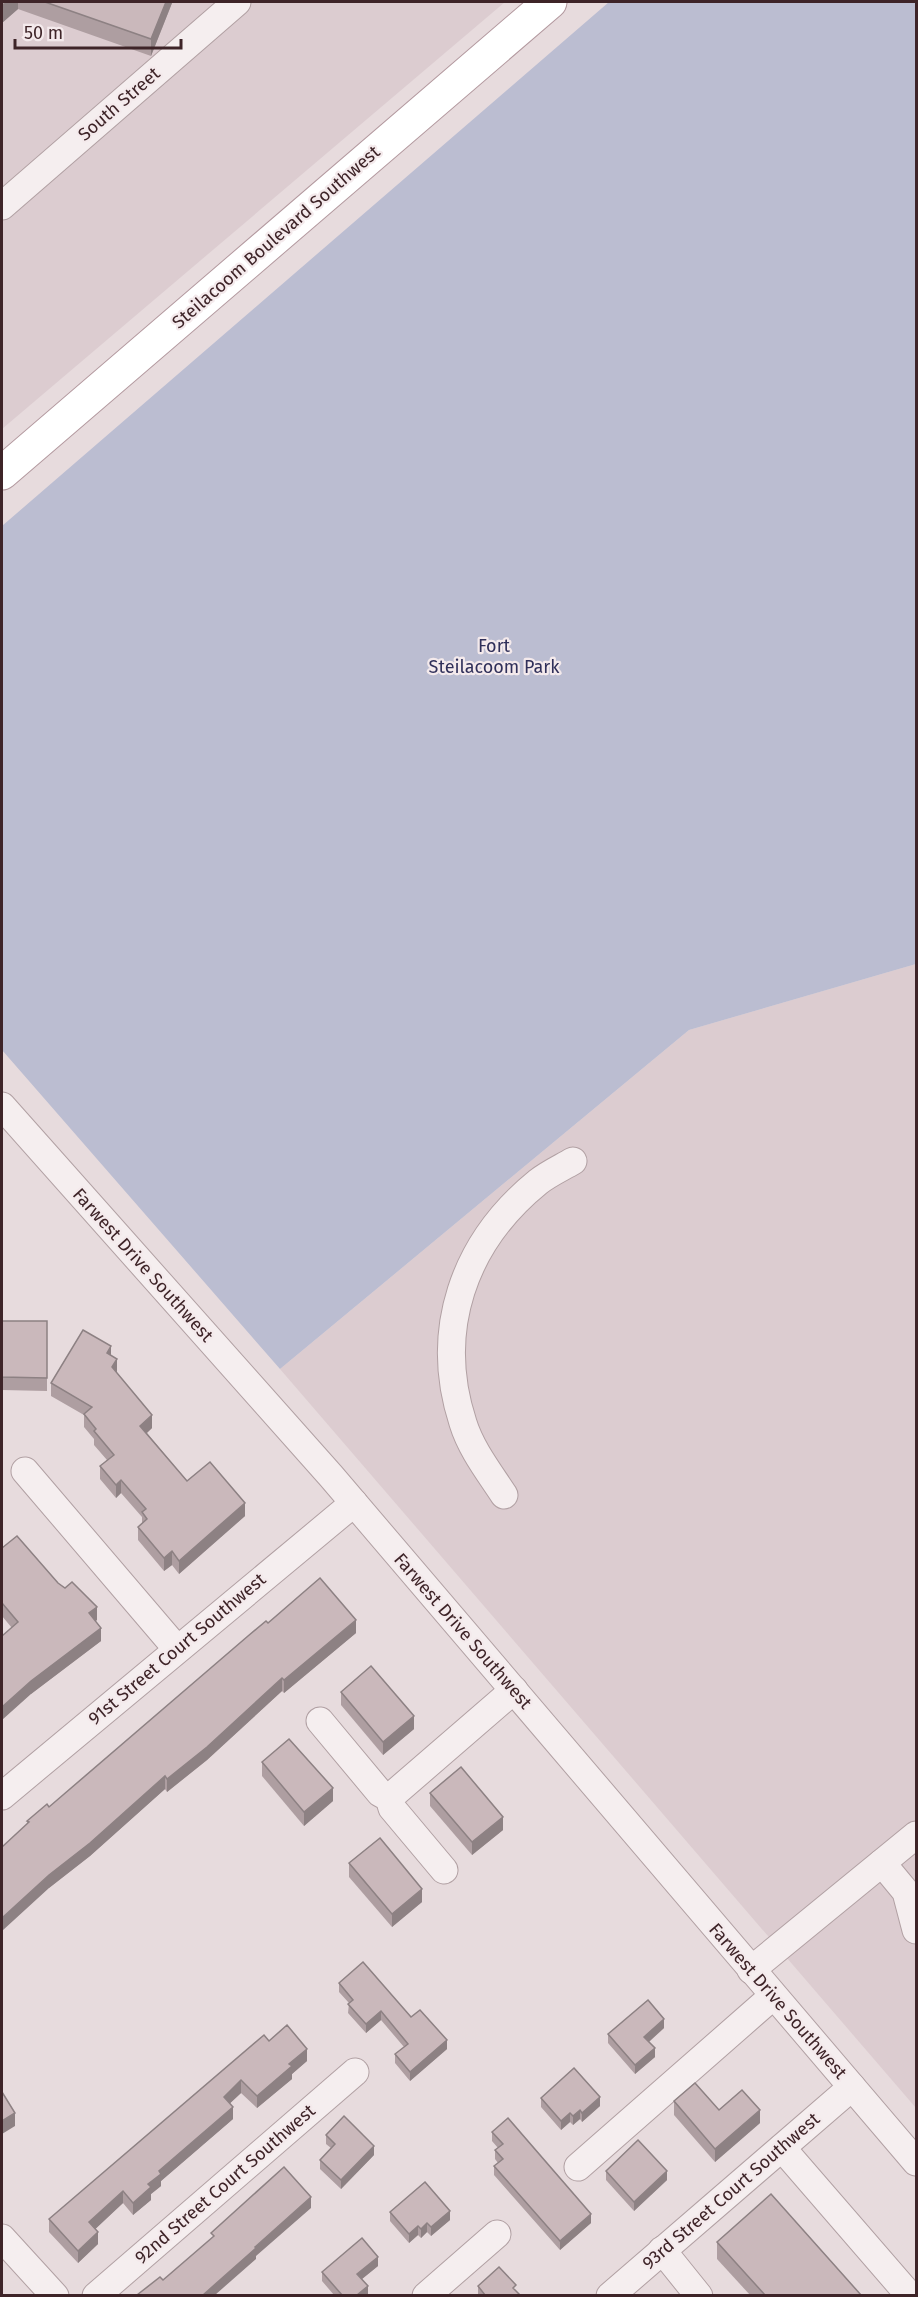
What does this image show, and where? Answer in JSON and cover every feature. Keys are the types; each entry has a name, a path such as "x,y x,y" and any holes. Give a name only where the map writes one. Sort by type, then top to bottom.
{"main road":[{"name":"Steilacoom Boulevard Southwest","path":"2,473 550,2"}],"street":[{"name":"South Street","path":"2,206 237,2"},
{"name":"Farwest Drive Southwest","path":"3,1111 354,1503 916,2162"},
{"path":"504,1495 475,1450 463,1424 452,1359 451,1332 472,1262 489,1232 539,1181 573,1161"},
{"path":"25,1471 177,1650"},
{"name":"91st Street Court Southwest","path":"2,1796 354,1503"},
{"path":"389,1798 514,1690"},
{"path":"320,1721 380,1792 389,1798 392,1808 444,1870"},
{"path":"751,1970 916,1835"},
{"path":"882,1863 906,1892 916,1930"},
{"path":"578,2167 773,1996"},
{"name":"92nd Street Court Southwest","path":"96,2295 355,2072"},
{"name":"93rd Street Court Southwest","path":"610,2295 852,2087"},
{"path":"782,2148 910,2295"},
{"path":"426,2295 497,2234"},
{"path":"2,2238 55,2295"},
{"path":"662,2250 699,2295"}],"shaded area":[{"path":"2,2 505,2 2,429"},
{"path":"916,964 916,2108 280,1369 689,1030"}],"green space":[{"name":"Fort Steilacoom Park","path":"609,2 916,2 916,964 689,1030 280,1369 2,1050 2,526"}],"building":[{"path":"45,2 166,2 151,39"},
{"path":"2,1321 47,1321 47,1378 2,1377"},
{"path":"83,1330 111,1346 107,1353 117,1359 112,1367 152,1415 140,1426 187,1481 210,1462 245,1503 179,1561 172,1551 164,1558 138,1527 147,1519 142,1512 146,1509 121,1480 116,1485 100,1466 114,1455 94,1431 96,1429 84,1414 92,1407 51,1383"},
{"path":"17,1536 58,1583 65,1588 72,1582 97,1607 89,1613 101,1628 31,1681 2,1707 2,1636 18,1622 2,1603 2,1548"},
{"path":"320,1578 356,1620 284,1680 282,1678 207,1747 167,1779 165,1776 2,1918 2,1847 47,1804 49,1807 248,1636 266,1621 268,1623"},
{"path":"371,1666 414,1716 383,1742 341,1692"},
{"path":"289,1739 333,1788 304,1812 262,1762"},
{"path":"461,1767 503,1817 472,1842 430,1793"},
{"path":"380,1838 422,1889 392,1914 349,1863"},
{"path":"363,1962 411,2017 420,2010 447,2040 410,2072 395,2054 408,2044 381,2011 366,2024 348,2004 353,2000 339,1983"},
{"path":"648,2000 664,2019 644,2037 655,2048 635,2065 608,2034"},
{"path":"287,2025 307,2049 289,2064 292,2066 257,2096 241,2080 224,2097 233,2107 159,2171 161,2174 148,2184 151,2187 133,2203 123,2191 89,2222 98,2232 78,2251 49,2219 264,2035 269,2041"},
{"path":"574,2068 600,2097 582,2113 580,2110 573,2116 570,2113 561,2121 541,2098"},
{"path":"695,2083 719,2110 742,2090 760,2110 715,2149 674,2101"},
{"path":"2,2092 15,2113 2,2121"},
{"path":"344,2116 374,2146 341,2180 320,2160 335,2144 326,2135"},
{"path":"508,2118 591,2214 560,2241 494,2166 503,2159 495,2150 503,2144 492,2132"},
{"path":"638,2140 667,2171 634,2202 606,2171"},
{"path":"284,2167 311,2197 203,2295 137,2295 160,2277 163,2280 214,2236 211,2233"},
{"path":"425,2182 450,2211 431,2227 427,2223 421,2229 418,2226 409,2234 390,2212"},
{"path":"771,2194 861,2295 765,2295 717,2242"},
{"path":"362,2238 378,2257 357,2274 368,2286 357,2295 342,2295 322,2272"},
{"path":"499,2267 516,2285 513,2288 520,2295 485,2295 478,2286"}]}
